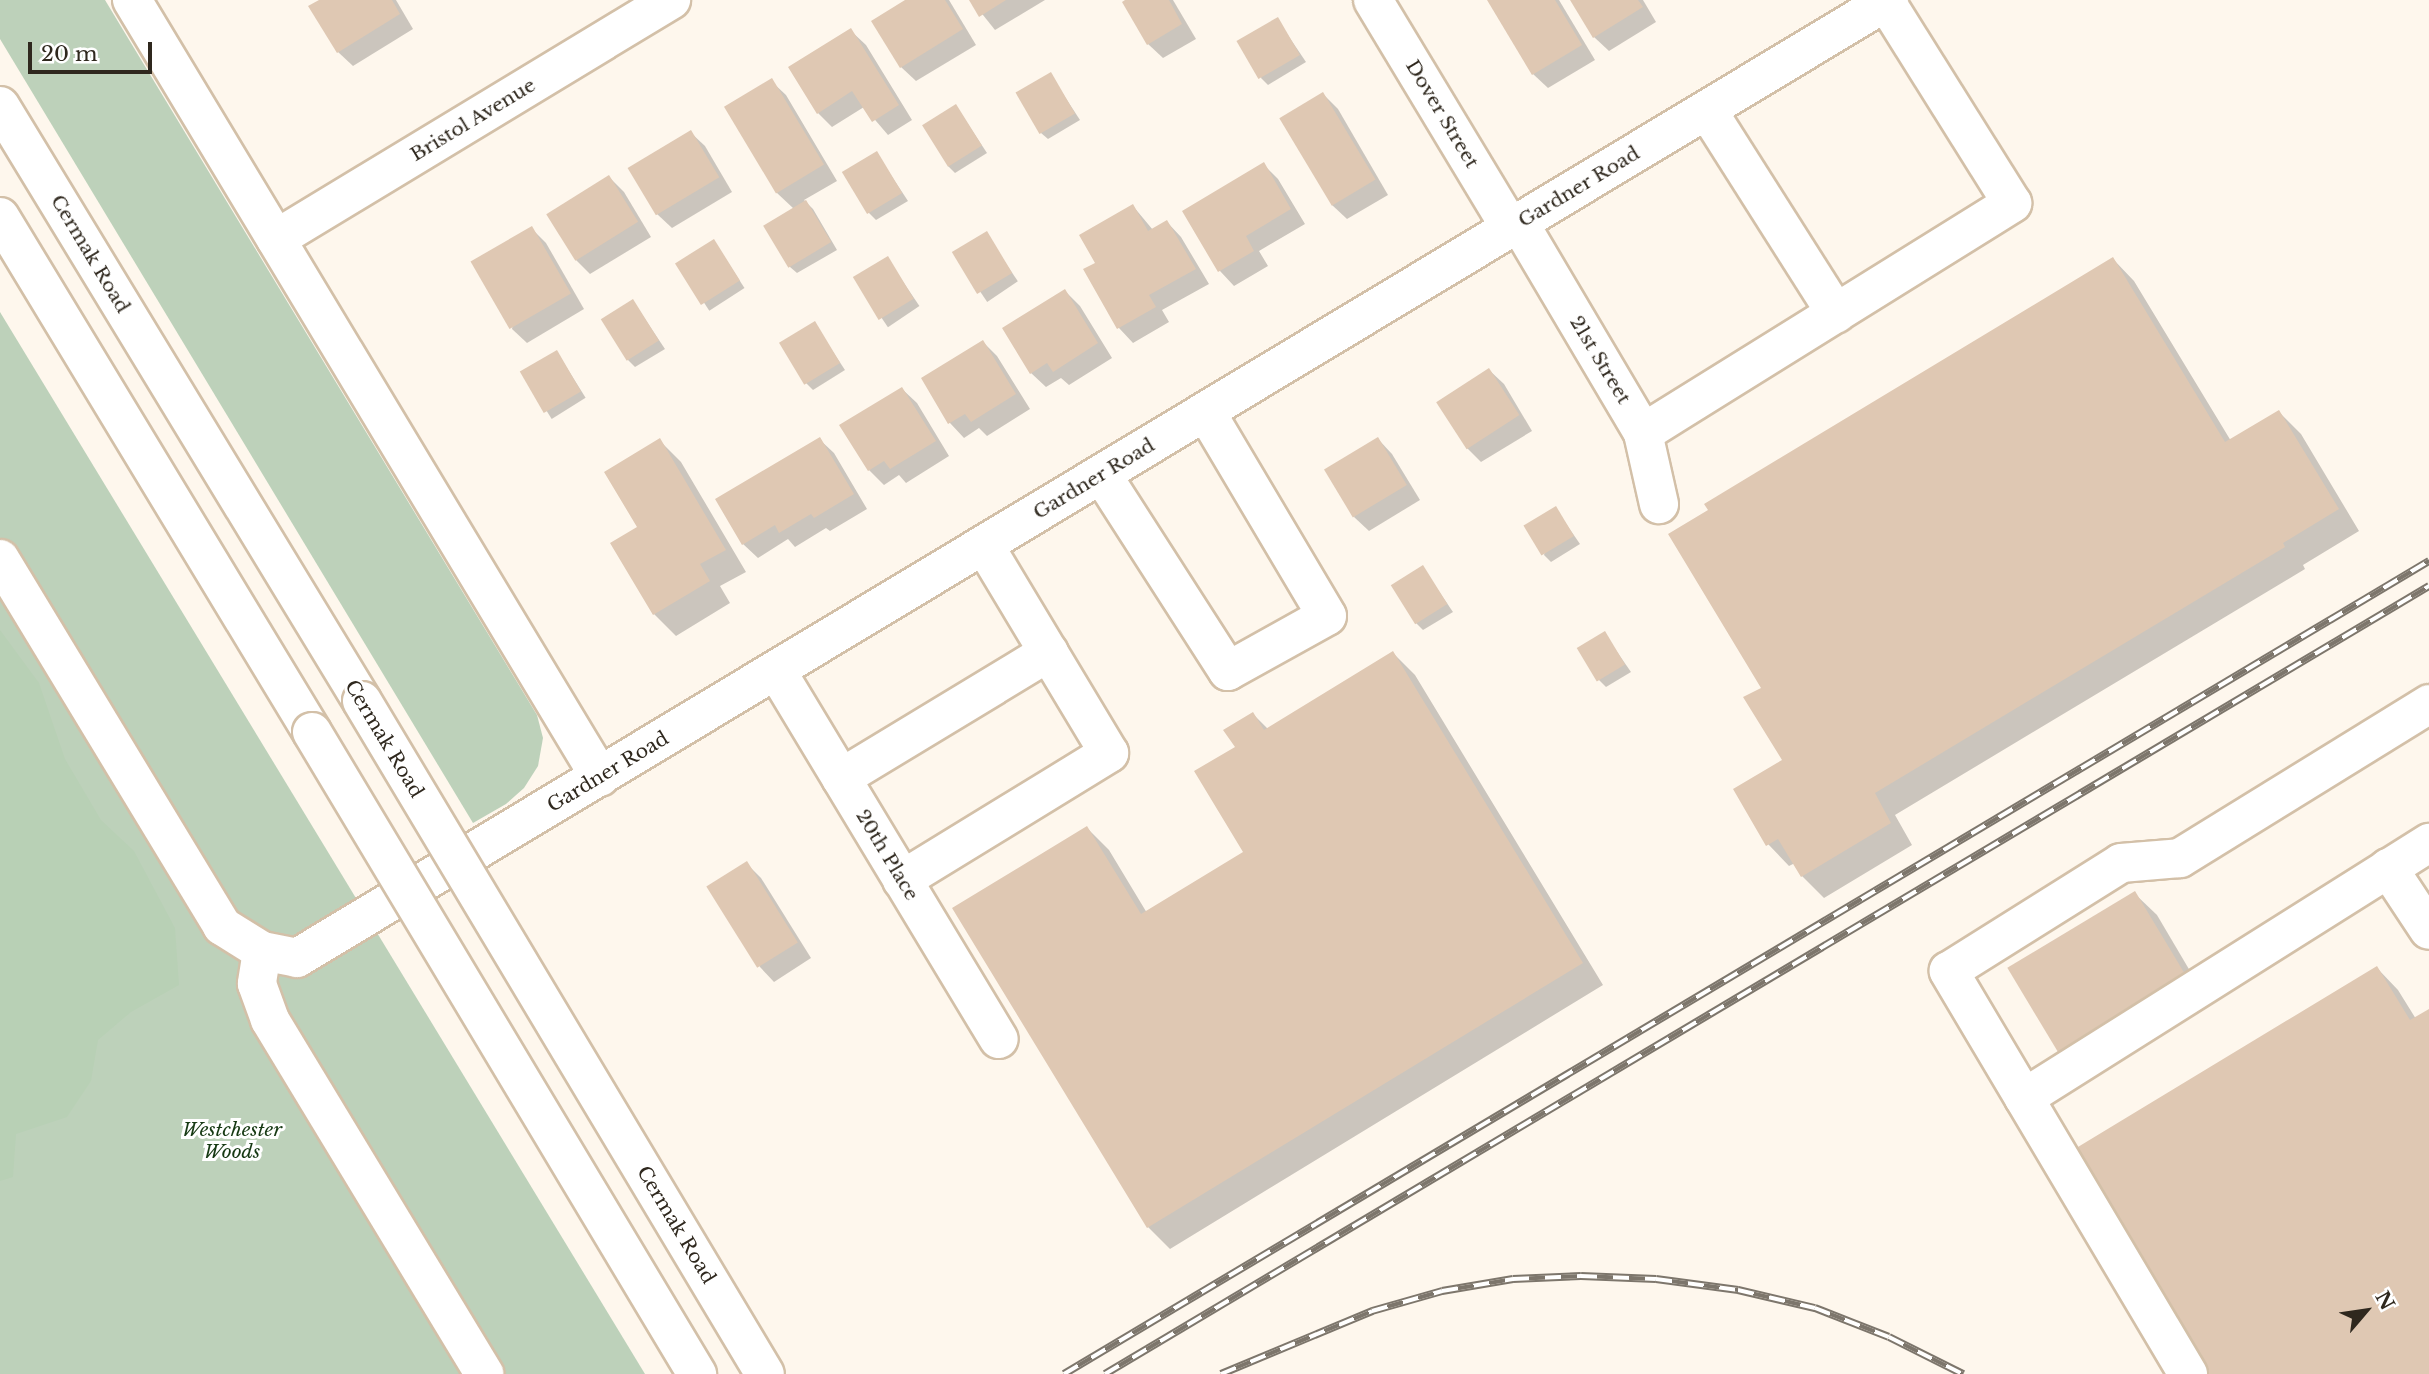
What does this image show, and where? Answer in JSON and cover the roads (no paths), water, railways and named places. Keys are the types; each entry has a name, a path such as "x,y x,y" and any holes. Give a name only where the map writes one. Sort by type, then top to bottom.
{"street":[{"path":"131,0 600,777"},
{"name":"Bristol Avenue","path":"276,239 671,0"},
{"name":"Dover Street","path":"1373,0 1515,226"},
{"path":"1643,433 2012,203 1888,1"},
{"name":"Gardner Road","path":"280,954 600,777 1888,1"},
{"name":"Cermak Road","path":"0,106 765,1374"},
{"path":"1707,110 1836,313"},
{"path":"0,217 697,1374"},
{"name":"21st Street","path":"1515,226 1643,433 1659,504"},
{"path":"1102,475 1228,671 1327,616 1206,412"},
{"path":"902,880 1109,753 984,545"},
{"path":"0,559 222,926 280,954 257,984 270,1020 484,1374"},
{"path":"841,778 1049,653"},
{"name":"20th Place","path":"776,670 999,1039"},
{"path":"2188,1374 1949,971 2121,863 2180,858 2429,704"},
{"path":"2024,1098 2429,843"},
{"path":"2388,869 2429,930"}],"railway":[{"path":"1064,1374 2429,561"},
{"path":"1105,1374 2429,586"},
{"path":"1221,1374 1372,1311 1442,1291 1513,1279 1581,1276 1656,1279 1738,1290 1815,1308 1889,1337 1963,1374"}],"park label":[{"name":"Westchester Woods","path":"232,1141"}]}
